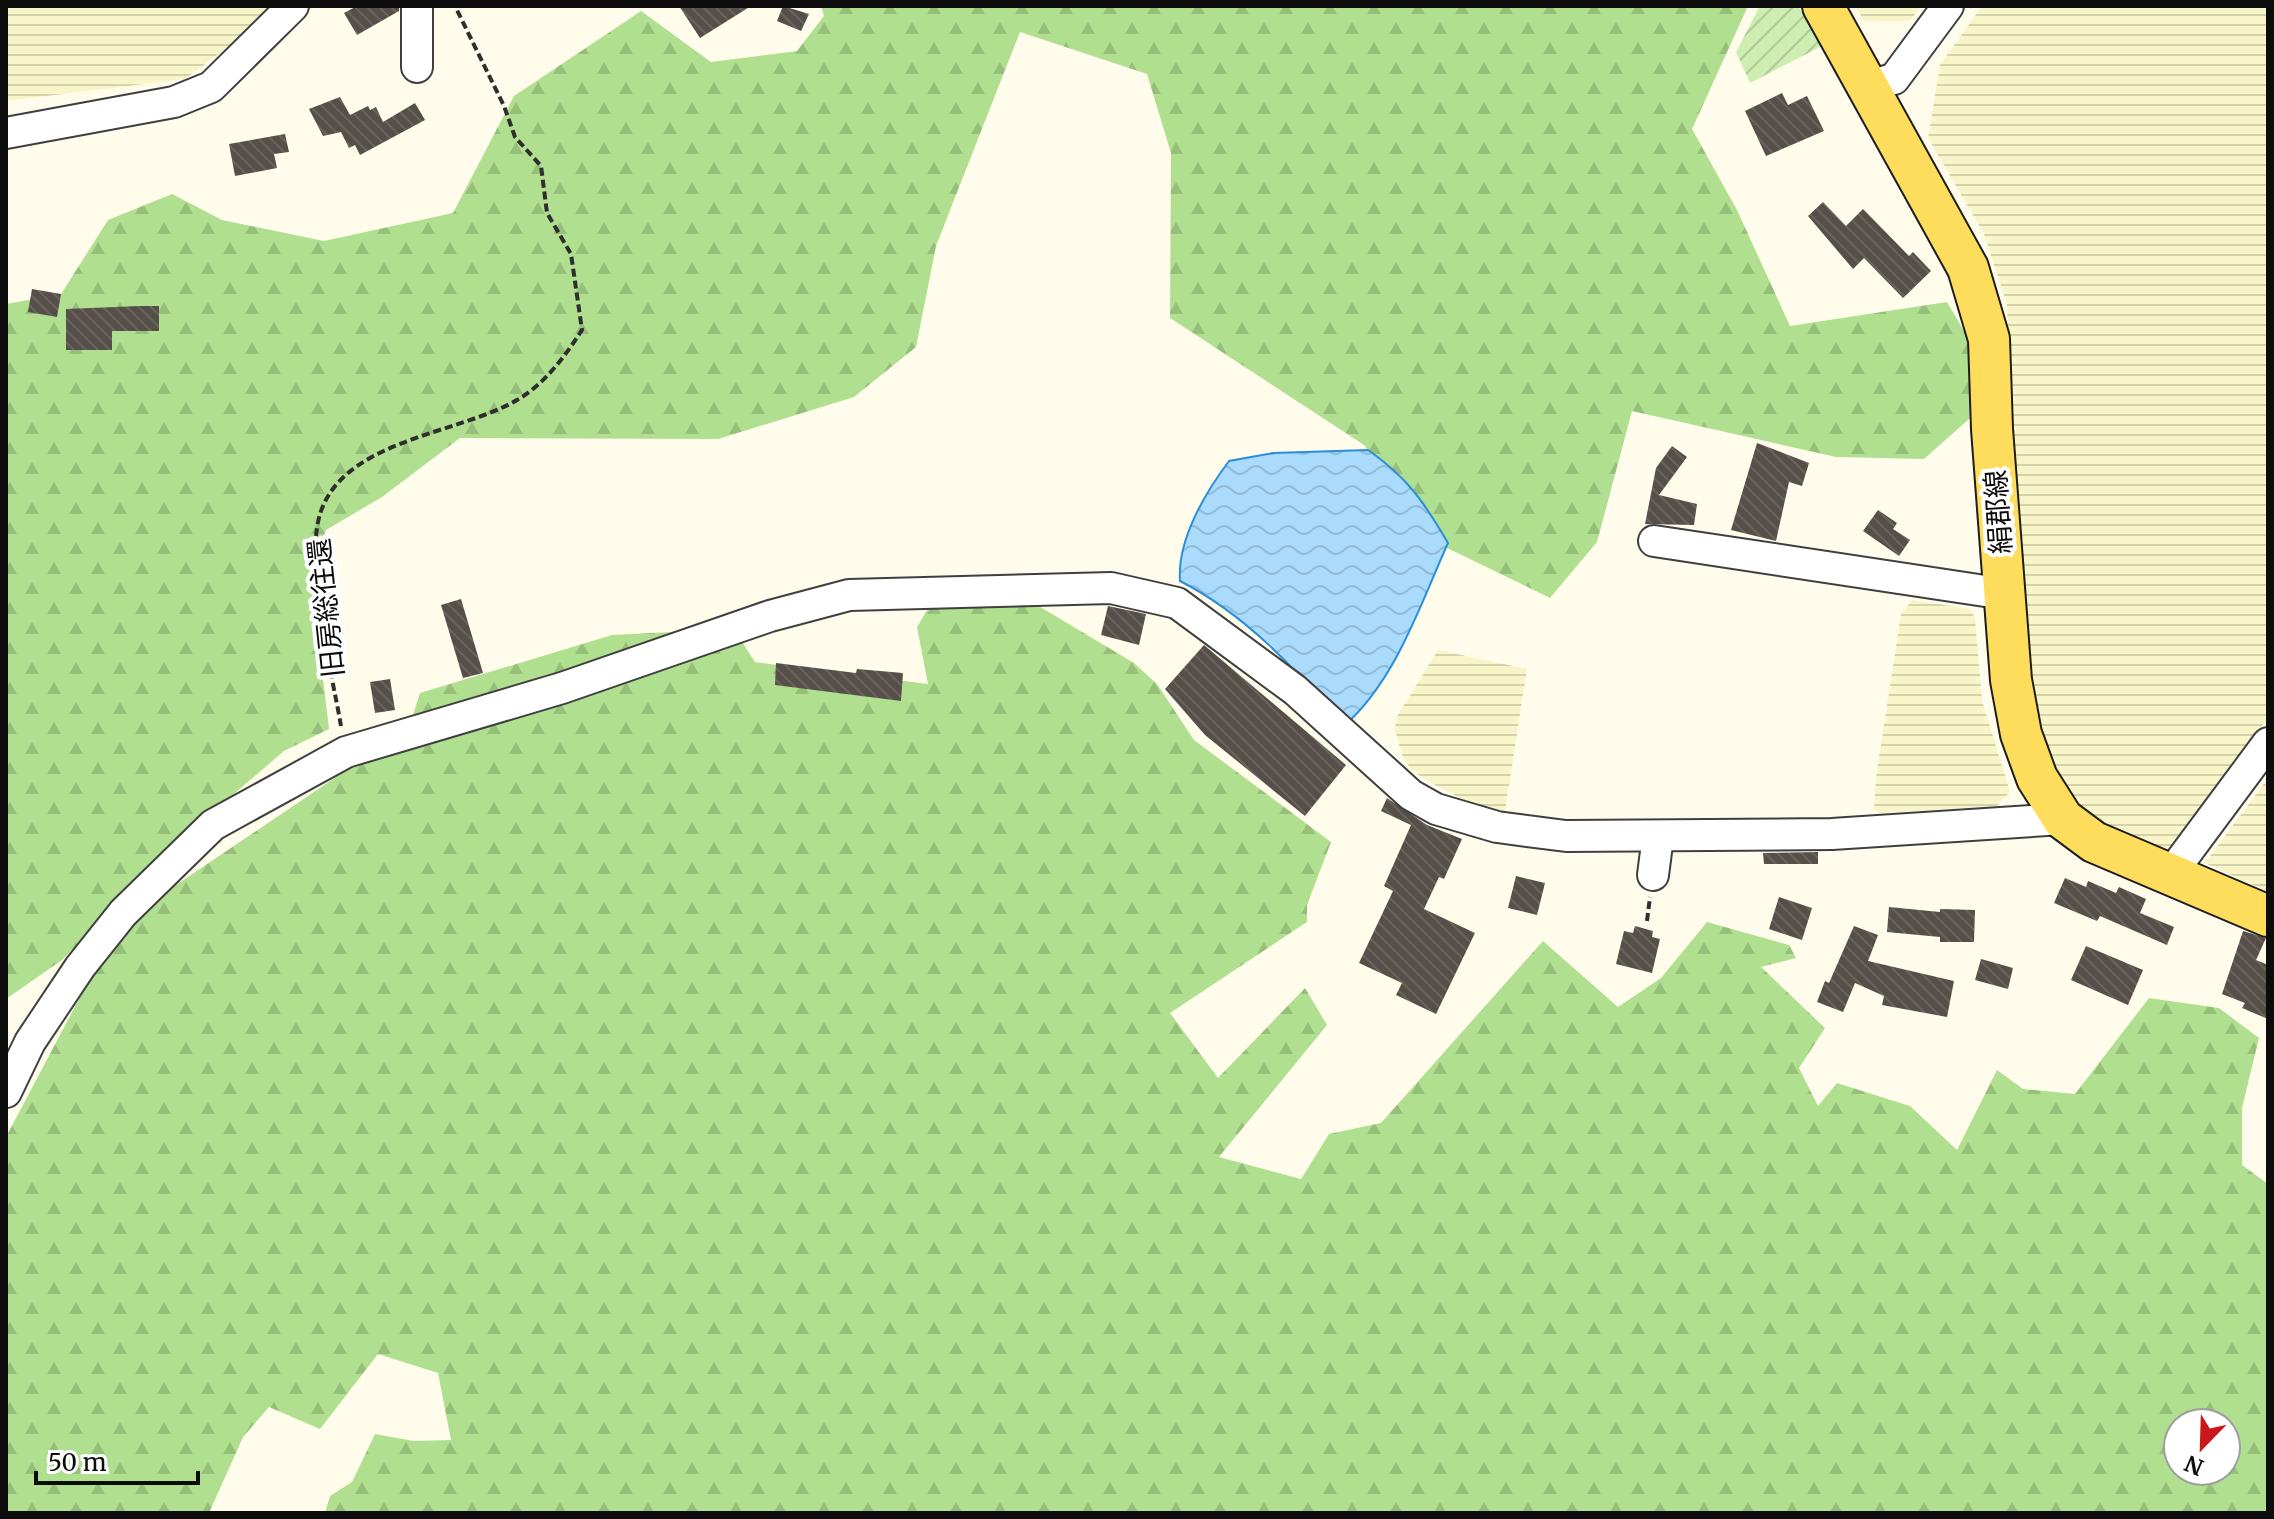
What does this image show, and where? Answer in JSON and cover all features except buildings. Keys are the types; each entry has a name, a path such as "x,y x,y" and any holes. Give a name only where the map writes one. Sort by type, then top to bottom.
{"main road":[{"name":"絹郡線","path":"1823,6 1870,85 1968,268 1981,304 1989,339 2011,680 2021,734 2037,778 2063,819 2094,842 2268,916"}],"street":[{"path":"6,133 174,102 211,87 293,6"},
{"path":"417,6 417,67"},
{"path":"1870,85 1894,79 1948,6"},
{"path":"1654,541 2005,594"},
{"path":"6,1092 30,1042 80,967 123,913 213,825 346,752 562,688 770,616 849,595 1111,588 1177,603 1283,680 1387,776 1436,809 1497,827 1566,836 1876,833 2063,819"},
{"path":"2170,875 2268,743"},
{"path":"1653,875 1658,836"}],"path":[{"name":"旧房総往還","path":"346,752 325,637 316,555 317,525 329,496 344,475 380,452 518,400 558,365 582,330 571,254 547,213 541,166 515,137 504,106 455,6"}],"shaded area":[{"path":"6,6 271,6 243,36 185,79 6,101"},
{"path":"1855,6 1921,6 1910,21 1865,22"},
{"path":"1982,6 2268,6 2268,717 2178,847 2167,855 2105,825 2073,801 2042,741 2024,668 2013,493 2007,304 1984,234 1928,138 1940,65"},
{"path":"1912,600 1970,609 1975,618 1982,700 2010,792 1997,806 1881,813 1874,810 1876,777 1901,614"},
{"path":"1438,650 1527,669 1505,811 1472,804 1437,786 1412,771 1403,758 1395,731 1396,718"},
{"path":"2268,778 2268,892 2205,863"}],"green space":[{"path":"821,6 1748,6 1692,129 1737,210 1790,326 1947,302 1973,346 1978,411 1924,459 1836,457 1632,411 1597,542 1550,598 1443,546 1364,445 1170,318 1171,153 1147,74 1020,32 936,246 916,347 854,397 718,439 460,438 382,497 326,530 311,580 329,729 284,751 166,852 62,960 6,999 6,304 61,294 108,220 172,194 222,220 324,241 453,213 514,96 641,11 711,62 797,51 824,16"},
{"path":"1760,6 1798,6 1822,46 1750,83 1736,52"},
{"path":"933,600 1037,605 1134,663 1157,684 1194,740 1331,842 1307,905 1307,922 1170,1013 1218,1078 1305,988 1327,1025 1219,1157 1301,1179 1329,1134 1381,1123 1543,941 1618,1007 1661,978 1707,922 1789,945 1796,958 1761,967 1825,1028 1799,1068 1818,1106 1837,1083 1910,1106 1957,1150 1997,1070 2023,1089 2075,1094 2149,998 2219,1008 2259,1038 2242,1108 2242,1165 2268,1184 2268,1513 325,1513 330,1496 352,1482 375,1434 414,1441 451,1440 438,1373 378,1354 320,1429 269,1407 243,1437 209,1513 6,1513 6,1137 115,931 133,914 345,771 403,747 420,693 612,635 734,629 755,662 928,684 917,627"}],"water":[{"path":"1368,450 1414,491 1448,543 1392,664 1378,687 1344,726 1269,645 1204,594 1180,581 1180,565 1194,518 1229,461 1273,453"}]}
